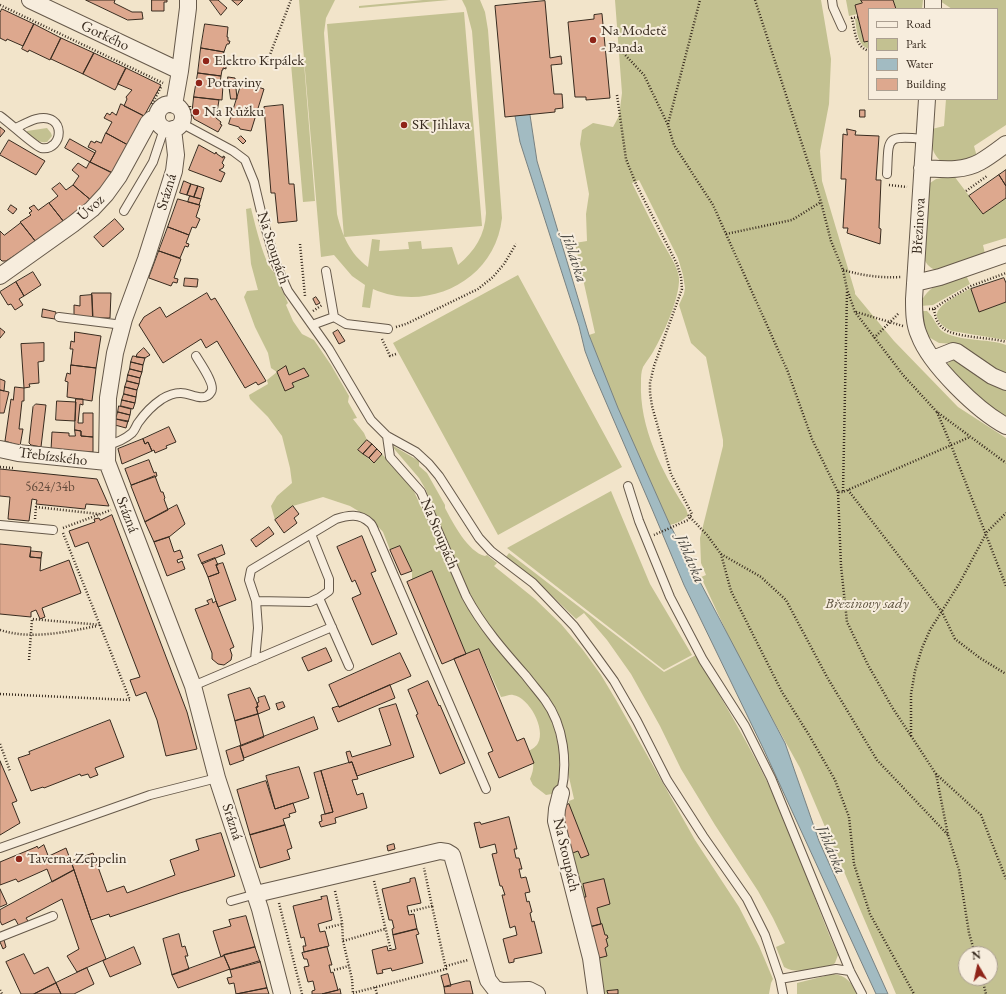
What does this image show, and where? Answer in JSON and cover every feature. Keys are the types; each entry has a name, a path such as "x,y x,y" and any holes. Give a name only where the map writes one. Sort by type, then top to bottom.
{"street":[{"name":"Gorkého","path":"30,0 180,71"},
{"path":"174,105 191,3"},
{"name":"Březinova","path":"927,100 911,280 914,318 918,335 933,359 950,379 974,402 1006,426"},
{"name":"Úvoz","path":"169,125 158,112 162,107 168,104 174,105"},
{"name":"Srázná","path":"174,105 178,107 182,114 169,125 176,155 174,171 115,353 108,398 106,462 193,686 217,778 256,894 282,994"},
{"name":"Úvoz","path":"0,276 74,224 92,209 106,194 119,176 148,123 152,119 169,125"},
{"path":"922,168 948,170 969,167 980,162 1006,144"},
{"path":"911,280 940,277 1006,254"},
{"path":"933,359 957,352 986,372 1006,382"},
{"name":"Třebízského","path":"0,450 106,462"},
{"name":"Na Stoupách","path":"561,793 557,808 556,821 591,958 596,994"},
{"path":"256,894 440,851 446,852 452,856 488,980 494,989 502,991 529,990 537,994"}],"lane":[{"path":"832,0 833,8 842,27"},
{"path":"0,116 35,145 43,148 51,147 60,135 58,127 54,121 47,118 36,119 16,128"},
{"path":"124,211 153,162 169,125"},
{"name":"Na Stoupách","path":"169,125 233,152 245,160 254,182 276,264 288,291 329,349 371,420 388,436 390,458 421,492 474,613 546,700 554,716 563,749 564,780 561,793"},
{"path":"887,174 889,144 892,140 898,137 924,139"},
{"path":"326,271 334,317 346,324 388,329"},
{"path":"59,317 123,325"},
{"path":"312,325 334,317"},
{"path":"107,445 125,438 133,432 145,413 162,399 181,393 198,397 208,395 212,389 210,381 196,356"},
{"path":"388,436 416,452 429,464 439,476 478,538 491,551 533,583 574,626 596,656 614,682 637,721 667,780 703,836 747,899 765,935 780,979 783,994"},
{"path":"628,486 639,521 670,598 703,660 745,726 771,778 850,971 862,994"},
{"path":"255,660 258,628 256,601 249,580 251,570 336,519 348,515 359,516 371,523 486,789"},
{"path":"0,525 53,530"},
{"path":"256,601 310,602 329,591 329,579 311,534"},
{"path":"319,598 349,666"},
{"path":"193,686 332,627"},
{"path":"0,848 150,795 217,778"},
{"path":"231,901 256,894"},
{"path":"0,937 53,916"},
{"path":"780,979 836,969 850,971"}],"path":[{"path":"266,65 291,0"},
{"path":"668,125 700,0"},
{"path":"755,0 821,202 831,241 843,270 847,289 855,312 903,375 937,412 1006,463"},
{"path":"0,5 164,83"},
{"path":"858,17 852,18 858,44 863,49 868,51"},
{"path":"613,42 644,75 668,125 674,145 713,205 788,372 812,439 838,492 841,566 846,622 868,665 936,774 981,815 1006,879"},
{"path":"617,95 626,159 636,184 677,264 681,276 682,289 654,366 650,383 650,394 671,474 692,514 688,520 653,535"},
{"path":"886,185 914,187"},
{"path":"726,234 792,220 821,202"},
{"path":"300,244 305,296 308,300"},
{"path":"388,329 406,324 478,289 497,273 516,244"},
{"path":"843,270 863,276 911,280"},
{"path":"1006,273 970,286 934,309 936,320 943,329 974,337 1006,342"},
{"path":"843,492 847,289"},
{"path":"311,305 314,310"},
{"path":"874,338 904,309"},
{"path":"855,312 907,328"},
{"path":"378,328 390,356 396,354"},
{"path":"937,412 1006,586"},
{"path":"838,492 848,490 970,437"},
{"path":"848,490 942,612 955,639 980,658 1006,674"},
{"path":"34,528 36,507 99,514"},
{"path":"0,694 130,700 62,529 113,509"},
{"path":"911,736 910,711 915,671 922,648 930,630 988,532 1006,513"},
{"path":"688,515 721,554 761,577 786,600 827,677 877,760 948,835"},
{"path":"721,554 731,592 782,692 835,780 849,817 854,864 870,914 914,994"},
{"path":"29,660 32,619 101,625"},
{"path":"0,630 6,632 31,634 59,633 101,625"},
{"path":"0,744 10,771"},
{"path":"936,774 948,835 958,870 973,946"},
{"path":"423,862 446,966"},
{"path":"372,875 391,951"},
{"path":"332,876 342,924 343,941 352,979 353,993 446,969 446,966 481,957"},
{"path":"279,898 302,994"},
{"path":"408,912 432,906"},
{"path":"326,928 342,924"},
{"path":"343,941 385,929"},
{"path":"334,970 349,966"},
{"path":"376,987 377,994"},
{"path":"0,990 2,994"}],"green space":[{"path":"299,0 335,0 326,18 324,33 337,214 341,229 348,244 356,256 368,267 372,239 380,240 379,251 409,249 408,242 421,241 422,249 452,247 458,265 474,248 484,228 486,213 472,31 466,8 462,0 480,0 485,12 488,30 502,218 497,240 487,259 473,274 456,286 436,294 415,297 394,295 373,289 370,308 362,307 365,285 352,276 334,255 321,257"},
{"path":"423,0 449,0 359,8 359,6"},
{"name":"Březinovy sady","path":"615,0 821,0 831,59 829,104 820,151 822,181 855,294 894,341 958,407 1006,438 1006,994 896,994 800,768 738,657 701,577 706,575 701,563 700,538 723,446 723,440 706,357 691,343 679,305 685,288 678,258 639,180 632,183 674,264 679,278 677,296 666,326 641,373 641,399 648,432 661,464 688,515 677,523 670,525 617,407 589,335 595,333 575,243 587,241 586,214 589,194 580,144 582,130 593,123 613,127 619,116 622,93"},
{"path":"846,0 861,0 862,3 855,5 857,14 849,16"},
{"path":"893,0 923,0 922,8 896,8"},
{"path":"1006,0 1006,125 974,146 977,157 976,161 943,163 934,152 932,144 932,129 944,126 946,100 998,100 998,8 950,8 940,1"},
{"name":"SK Jihlava","path":"464,12 482,226 344,237 327,24"},
{"path":"858,18 864,42 868,41 868,48 862,44 858,37 855,19"},
{"path":"304,63 315,201 303,202 291,64"},
{"path":"47,128 52,136 47,142 36,140 27,134 27,131"},
{"path":"954,176 983,214 1006,198 1006,238 983,245 986,258 937,271 926,263 924,258 928,190 930,183 936,179"},
{"path":"251,208 267,262 274,272 288,303 286,305 293,321 302,334 314,340 349,396 348,402 357,418 353,419 364,433 367,440 358,450 374,463 382,454 412,487 465,603 490,641 534,691 545,707 553,723 559,749 560,771 557,793 546,795 533,785 530,779 533,771 533,765 529,751 537,745 540,737 538,722 534,714 525,701 519,697 512,695 501,697 479,649 466,654 432,571 412,580 412,571 400,546 390,550 383,532 370,518 350,506 323,497 293,506 275,520 271,506 277,496 292,483 282,436 268,417 250,399 249,395 268,384 267,380 277,372 271,368 268,353 255,327 244,297 247,291 258,290 251,264 246,209"},
{"path":"518,275 622,467 498,535 393,343"},
{"path":"966,275 970,284 933,305 920,306 927,293 932,288 938,284"},
{"path":"971,288 979,312 1006,302 1006,340 952,331 939,321 937,314 943,305"},
{"path":"919,311 927,311 942,331 956,337 991,341 1006,345 1006,374 993,368 956,344 939,343 927,336"},
{"path":"954,359 1006,387 1006,420 949,372 947,366 948,363"},
{"path":"390,444 419,461 419,466 427,473 452,521 467,543 479,553 485,556 487,555 497,563 494,566 535,599 561,624 583,650 601,675 695,840 739,907 759,946 773,979 769,994 604,994 599,958 560,808 569,804 569,801 574,799 568,773 568,751 558,715 546,695 491,630 478,611 467,591 438,523 426,490 419,478"},
{"path":"611,491 650,584 692,655 664,670 507,548"},
{"path":"509,553 664,672 696,655 722,698 770,787 796,848 838,955 835,963 831,966 801,971 784,967 776,947 785,943 773,918 758,891 681,769 660,726 631,674 607,640 584,613 576,619 543,587 506,557"},
{"path":"833,974 842,976 848,980 857,994 797,994 797,983"}],"water":[{"path":"530,115 537,161 589,335 618,408 670,525 785,743 819,841 888,994 876,994 764,750 684,585 593,372 585,351 579,326 520,142 515,116"}],"building":[{"path":"86,0 115,0 114,3 132,12 142,12 143,19 128,20"},
{"path":"152,0 167,0 167,2 164,2 164,11 152,11"},
{"path":"210,0 218,0 227,8 221,15"},
{"path":"232,0 243,0 238,5"},
{"path":"861,0 893,0 896,8 868,8 868,41 864,42 855,5 862,3"},
{"path":"545,1 550,58 561,56 562,64 551,65 554,94 562,94 563,108 555,109 555,112 505,117 495,6"},
{"path":"2,9 34,24 23,46 7,39 6,41 0,38 0,13"},
{"path":"602,14 610,98 586,100 586,97 575,97 568,22 594,19 594,15"},
{"path":"34,24 61,38 50,60 29,50 28,52 22,49"},
{"path":"205,24 228,27 227,37 228,41 230,41 224,52 201,48"},
{"path":"61,38 94,53 83,74 51,59"},
{"path":"201,48 224,52 223,61 226,69 223,68 221,76 198,73"},
{"path":"94,53 126,68 115,90 83,74"},
{"path":"126,68 161,85 144,116 124,106 127,99 126,97 132,90 118,84"},
{"path":"198,73 221,76 220,83 223,85 222,100 194,97"},
{"path":"228,77 235,78 237,99 231,99"},
{"path":"242,82 264,89 251,131 240,129 239,127 229,124"},
{"path":"194,97 219,100 216,118 222,125 218,132 194,119 192,114"},
{"path":"121,104 144,116 128,145 106,133 112,122 104,118 107,113 110,115 112,112 116,115"},
{"path":"283,105 289,184 294,184 297,221 278,223 275,193 271,193 264,107"},
{"path":"860,110 865,110 865,117 860,117"},
{"path":"0,127 5,131 0,137"},
{"path":"847,129 856,131 855,135 879,136 876,180 881,180 879,228 881,229 880,244 847,233 848,228 843,228 846,179 841,179 843,134 847,135"},
{"path":"106,133 128,145 113,173 90,162 96,151 88,147 91,141 101,143"},
{"path":"241,136 246,141 243,144 238,139"},
{"path":"70,139 95,153 90,162 65,148"},
{"path":"9,140 45,161 36,175 0,155"},
{"path":"199,145 215,154 216,152 223,158 223,156 225,157 222,163 224,165 223,168 219,170 225,173 221,182 189,170"},
{"path":"90,162 112,173 92,201 73,185 79,176 72,170 78,163 86,168"},
{"path":"1006,170 1006,186 999,175"},
{"path":"999,175 1006,186 1006,198 983,214 969,196"},
{"path":"184,181 191,184 187,195 180,193"},
{"path":"60,183 66,190 73,185 92,201 64,222 49,203 58,196 52,189"},
{"path":"191,184 198,186 194,197 187,195"},
{"path":"198,186 204,188 201,199 194,197"},
{"path":"190,196 201,199 199,205 188,202"},
{"path":"178,199 200,205 196,217 200,219 196,228 192,227 189,235 168,227"},
{"path":"49,203 64,222 36,242 20,222 31,215 29,213 32,211 29,208 34,205 38,210"},
{"path":"11,205 17,209 13,214 8,210"},
{"path":"115,219 124,229 103,247 94,237"},
{"path":"21,223 36,242 6,261 2,261 0,259 0,231 4,235"},
{"path":"168,227 189,235 186,243 189,244 188,247 185,246 180,258 159,251"},
{"path":"159,251 181,259 174,278 178,279 177,283 173,282 171,286 149,278"},
{"path":"33,272 41,285 24,296 16,282"},
{"path":"185,278 198,279 197,287 184,286"},
{"path":"1004,278 1006,283 1006,302 979,312 971,289"},
{"path":"16,282 24,296 19,299 23,305 15,310 11,304 8,305 0,292"},
{"path":"92,293 111,293 110,318 93,318"},
{"path":"207,293 211,300 215,298 266,381 258,385 256,382 245,388 217,341 206,348 201,339 163,363 139,325 144,317 160,307 166,317"},
{"path":"92,295 93,318 74,316 74,305 80,306 80,296"},
{"path":"316,297 320,303 316,305 313,299"},
{"path":"43,309 56,312 55,319 42,317"},
{"path":"0,328 5,332 0,338"},
{"path":"338,330 345,341 339,344 333,333"},
{"path":"75,332 101,336 96,368 71,365 73,349 70,349 71,341 74,342"},
{"path":"44,343 44,361 38,362 39,383 29,384 30,387 24,388 21,344"},
{"path":"144,348 150,355 145,358 136,357 137,354"},
{"path":"133,356 145,358 143,365 131,362"},
{"path":"131,362 143,365 142,372 130,369"},
{"path":"71,365 96,368 92,401 67,397 68,382 65,381 67,373 70,374"},
{"path":"286,366 289,375 304,368 309,376 292,383 294,387 285,391 277,372"},
{"path":"130,369 142,372 140,378 128,375"},
{"path":"128,375 140,378 139,384 127,381"},
{"path":"0,379 5,381 4,391 0,390"},
{"path":"127,381 139,384 137,390 125,387"},
{"path":"15,387 24,388 24,401 22,401 19,429 23,429 20,446 5,441 11,399 13,400"},
{"path":"125,387 137,390 136,397 124,394"},
{"path":"0,390 9,392 4,413 0,413"},
{"path":"124,394 136,397 135,403 122,400"},
{"path":"76,399 83,399 83,405 80,404 78,423 83,423 83,413 93,413 93,437 81,436 81,431 75,430"},
{"path":"122,400 135,403 133,409 121,406"},
{"path":"57,401 76,402 75,421 56,420"},
{"path":"36,404 46,405 41,447 31,445 29,443 33,407"},
{"path":"119,406 131,409 130,415 118,412"},
{"path":"118,412 130,415 128,422 116,419"},
{"path":"116,419 128,421 126,428 115,425"},
{"path":"169,427 176,442 155,453 154,450 152,451 148,442 145,444 143,439"},
{"path":"75,430 81,431 81,436 93,437 93,452 51,450 52,432 69,433 69,436 75,436"},
{"path":"143,439 145,444 148,442 152,451 122,464 118,449"},
{"path":"367,440 372,444 363,454 358,450"},
{"path":"372,444 377,449 369,458 363,454"},
{"path":"377,449 382,454 374,463 369,458"},
{"path":"149,460 154,473 156,472 157,476 131,485 125,469"},
{"path":"0,469 97,479 109,506 86,504 85,509 36,504 37,500 32,499 29,521 8,519 10,497 0,496"},
{"path":"155,476 161,492 163,492 168,510 145,522 131,486"},
{"path":"177,505 185,524 169,537 154,542 145,522"},
{"path":"293,506 299,514 294,518 297,523 284,533 275,520"},
{"path":"112,515 187,712 197,749 166,756 157,720 146,692 136,696 130,680 140,677 88,542 75,547 69,531 95,522 94,519 99,518 100,520"},
{"path":"269,527 274,534 256,547 251,540"},
{"path":"362,536 376,571 371,573 397,634 372,645 352,598 361,594 355,580 352,582 337,547"},
{"path":"169,537 174,552 180,550 183,558 177,560 178,563 182,561 185,569 167,576 154,542"},
{"path":"0,544 31,547 30,557 41,558 40,571 69,560 81,593 42,608 45,617 40,619 36,610 31,612 31,617 0,614"},
{"path":"222,545 225,554 202,564 198,555"},
{"path":"400,546 412,571 401,575 390,550"},
{"path":"31,551 42,552 41,558 30,557"},
{"path":"215,558 219,573 208,577 202,563"},
{"path":"223,563 236,600 218,607 208,577 219,573 216,565"},
{"path":"432,571 466,654 442,664 407,582"},
{"path":"212,599 213,603 216,601 234,647 230,649 232,655 231,660 224,665 218,664 212,659 212,653 195,609 209,604 207,601"},
{"path":"326,648 332,661 308,671 302,658"},
{"path":"479,649 517,741 524,738 534,763 499,778 488,753 493,751 454,659"},
{"path":"400,653 411,676 339,707 329,685"},
{"path":"428,681 465,763 440,774 416,715 418,714 408,690"},
{"path":"390,685 395,698 338,722 332,708 339,707"},
{"path":"250,688 257,703 258,707 256,707 258,714 235,721 228,695"},
{"path":"265,696 270,709 258,714 256,707 258,707 258,698"},
{"path":"283,702 285,707 278,710 276,704"},
{"path":"396,704 414,757 357,776 352,762 349,763 346,752 350,751 352,757 391,745 379,709"},
{"path":"258,714 264,737 241,746 235,721"},
{"path":"314,717 318,729 244,758 240,746"},
{"path":"110,720 124,757 95,768 98,775 90,778 88,774 81,776 80,774 44,788 31,791 18,758 30,754 29,752"},
{"path":"240,746 244,760 230,765 226,751"},
{"path":"0,761 17,801 12,803 20,823 0,835"},
{"path":"352,762 358,779 352,780 357,795 363,793 367,808 335,818 336,823 321,827 319,822 322,821 321,815 333,812 321,771"},
{"path":"299,767 309,798 275,809 266,776"},
{"path":"321,771 333,812 325,814 314,773"},
{"path":"266,781 275,809 293,803 296,812 289,814 290,817 283,819 285,825 250,835 237,790"},
{"path":"569,804 589,855 581,858 578,851 570,854 566,842 569,841 560,816 560,808"},
{"path":"509,817 517,849 514,849 516,858 519,858 522,869 519,869 521,878 526,877 530,892 525,893 527,902 529,901 532,912 530,913 532,922 534,921 542,953 514,959 514,962 509,963 503,939 517,935 515,926 510,928 502,895 505,895 502,886 500,886 492,854 497,853 495,844 480,848 474,823 480,822 481,824"},
{"path":"285,825 292,848 287,850 290,859 260,868 250,835"},
{"path":"221,833 235,876 110,917 109,914 91,920 71,861 93,853 107,892 124,886 127,893 175,875 170,860 199,850 196,840"},
{"path":"394,844 395,849 388,851 387,846"},
{"path":"44,845 49,858 49,856 66,848 74,870 52,882 47,869 18,882 16,879 0,885 0,862 37,846 38,848"},
{"path":"74,870 106,959 77,972 67,956 79,949 62,899 26,918 28,921 19,926 15,919 2,925 0,921 0,910"},
{"path":"415,878 421,903 407,906 409,915 414,914 417,929 393,935 392,929 394,928 392,920 389,920 382,889 410,882 410,879"},
{"path":"604,879 610,904 597,908 601,924 590,927 583,884"},
{"path":"0,889 7,904 0,907"},
{"path":"327,896 332,920 318,924 320,932 325,931 329,946 304,952 303,946 306,946 304,937 301,938 293,906 322,899 321,897"},
{"path":"246,916 255,947 221,957 213,931 231,926 229,920"},
{"path":"602,924 605,935 607,935 608,938 606,939 608,946 605,948 607,956 599,958 590,927"},
{"path":"417,929 419,934 416,935 423,963 392,971 391,968 382,970 383,973 377,974 372,950 387,946 388,951 396,949 393,935"},
{"path":"179,934 182,947 185,946 188,956 185,956 189,969 172,975 163,939"},
{"path":"4,940 6,947 3,949 0,942"},
{"path":"134,947 141,964 110,977 103,961"},
{"path":"255,947 260,962 230,970 224,955"},
{"path":"327,947 332,965 329,965 331,973 333,972 338,990 322,994 312,994 312,991 315,990 313,981 308,982 304,967 309,966 307,959 304,959 302,953"},
{"path":"24,954 34,974 48,967 56,983 34,994 21,994 6,962"},
{"path":"224,956 230,969 178,988 172,975"},
{"path":"260,961 267,988 236,994 234,983 229,984 227,978 232,977 230,970"},
{"path":"87,968 94,984 74,994 61,994 56,983"},
{"path":"448,974 451,986 444,987 441,976"},
{"path":"470,981 473,994 445,994 444,987"},
{"path":"56,983 61,994 34,994"},
{"path":"267,988 269,994 237,994"},
{"path":"340,989 341,994 322,994 338,990"},
{"path":"618,990 618,994 608,994 607,991"}],"place":[{"name":"Na Modetě - Panda","path":"593,40"},
{"name":"Elektro Krpálek","path":"206,61"},
{"name":"Potraviny","path":"199,83"},
{"name":"Na Růžku","path":"196,112"},
{"name":"SK Jihlava","path":"404,125"},
{"name":"Taverna Zeppelin","path":"19,859"}],"water label":[{"name":"Jihlávka","path":"574,258"},
{"name":"Jihlávka","path":"690,559"},
{"name":"Jihlávka","path":"831,850"}]}
